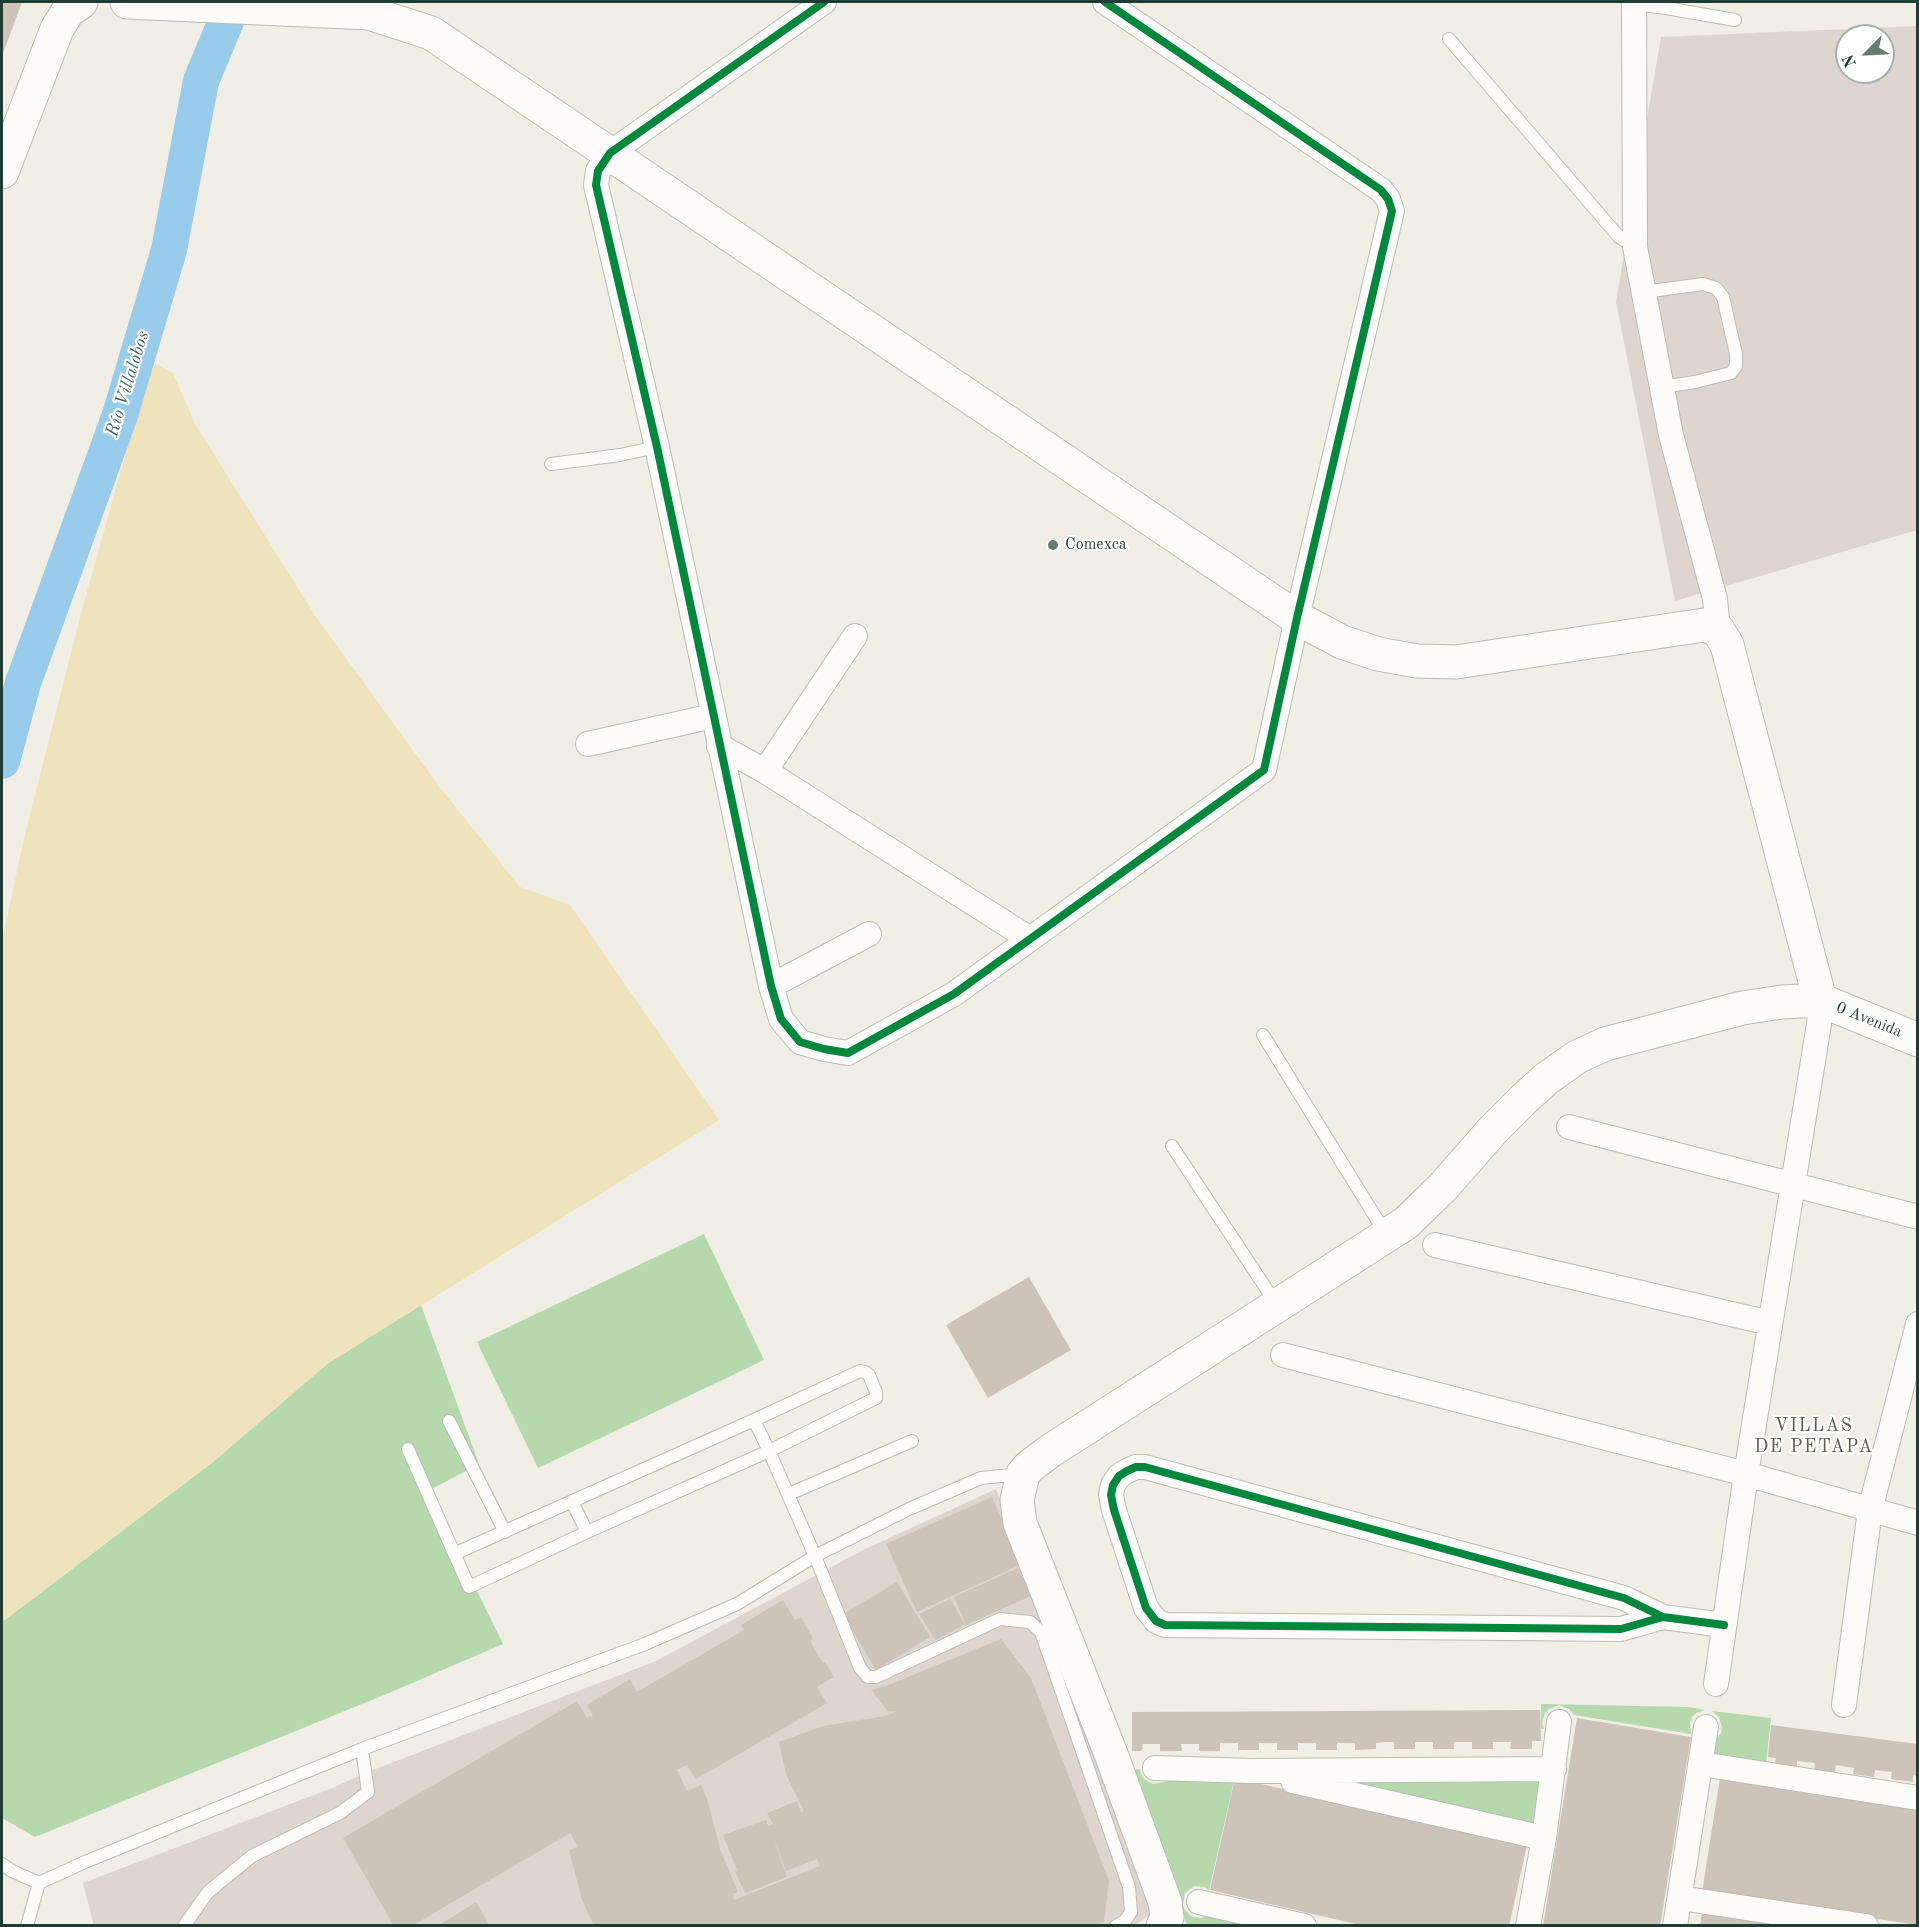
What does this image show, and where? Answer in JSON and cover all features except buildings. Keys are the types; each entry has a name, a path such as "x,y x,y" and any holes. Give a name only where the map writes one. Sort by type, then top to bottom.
{"main road":[{"path":"2,172 57,29 68,11 80,2"},
{"path":"127,2 369,13 431,33 1297,618 1342,642 1378,654 1417,661 1456,662 1704,625 1718,630 1727,645 1820,1000 1782,1002 1742,1008 1605,1044 1577,1057 1546,1079 1523,1100 1443,1187 1406,1223 1050,1451 1023,1474 1017,1500 1020,1523 1111,1754 1165,1902 1167,1917 1163,1926"},
{"name":"0 Avenida","path":"1820,1000 1917,1040"}],"street":[{"path":"824,2 610,153 598,171 596,185 657,447 771,986 781,1019 800,1042 848,1053 954,994 1264,770 1297,618 1392,212 1388,199 1381,190 1105,2"},
{"path":"1634,3 1635,247 1671,435 1715,599 1718,630"},
{"path":"765,771 855,636"},
{"path":"588,744 713,716"},
{"path":"720,746 765,771 1030,939"},
{"path":"771,986 869,934"},
{"path":"1716,1684 1746,1474 1819,1024 1820,1000"},
{"path":"1569,1127 1917,1217"},
{"path":"1435,1245 1770,1323"},
{"path":"1844,1705 1870,1510 1917,1324"},
{"path":"1283,1355 1746,1474 1917,1523"},
{"path":"1663,1617 1621,1629 1165,1625 1156,1621 1146,1608 1114,1510 1111,1496 1113,1485 1119,1476 1127,1471 1136,1467 1145,1467 1624,1598 1663,1617 1724,1625"},
{"path":"1528,1926 1544,1838 1558,1722"},
{"path":"1675,1926 1706,1727"},
{"path":"1701,1764 1917,1798"},
{"path":"1155,1768 1252,1771 1554,1769"},
{"path":"1252,1771 1544,1838"},
{"path":"1680,1898 1866,1926"},
{"path":"1199,1902 1256,1920 1304,1926"}],"lane":[{"path":"1634,3 1736,20"},
{"path":"1449,39 1619,237 1635,247"},
{"path":"1644,292 1704,284 1716,288 1723,297 1736,354 1736,366 1731,373 1662,387"},
{"path":"551,464 620,455 657,447"},
{"path":"1263,1035 1387,1235"},
{"path":"1172,1146 1277,1306"},
{"path":"408,1449 454,1554 469,1587 769,1451 876,1398 876,1392 869,1375 860,1371 454,1554"},
{"path":"754,1420 789,1494 860,1668 868,1677 876,1677 1000,1619 1030,1622 1041,1632 1129,1887 1131,1912 1125,1921 1116,1926"},
{"path":"449,1421 505,1532"},
{"path":"789,1494 912,1441"},
{"path":"2,1864 39,1883 362,1749 645,1644 737,1604 815,1556 909,1509 981,1478 1023,1474"},
{"path":"572,1502 587,1532"},
{"path":"184,1926 208,1892 252,1856 340,1813 368,1792 362,1749"},
{"path":"27,1926 39,1883"}],"shaded area":[{"path":"1917,26 1917,530 1675,601 1616,302 1661,37 1835,30 1835,84 1895,84 1895,27"},
{"path":"996,1489 1152,1914 1133,1926 94,1926 83,1883 656,1661 863,1550"}],"green space":[{"path":"704,1234 764,1360 538,1468 477,1342"},
{"path":"421,1305 479,1464 428,1491 503,1644 389,1693 35,1837 2,1818 2,1622 213,1462 327,1364"},
{"path":"1541,1704 1688,1707 1705,1710 1692,1717 1691,1734 1574,1715 1569,1709 1559,1705 1545,1713 1542,1723 1544,1729 1541,1729"},
{"path":"1712,1711 1771,1718 1766,1764 1714,1757 1715,1740 1722,1728 1719,1717"},
{"path":"1139,1769 1144,1779 1153,1784 1168,1779 1235,1777 1209,1890 1194,1886 1185,1893 1183,1904 1184,1909 1192,1917 1202,1918 1211,1913 1246,1920 1244,1925 1187,1925 1131,1770"},
{"path":"1554,1769 1544,1838 1252,1771"}],"sand":[{"path":"156,364 173,373 195,424 316,617 441,789 520,887 570,905 719,1120 327,1364 213,1462 2,1622 2,941 25,834 83,606 145,385"}],"waterway":[{"name":"Río Villalobos","path":"2,761 23,683 120,415 169,250 201,81 234,2"}],"cycle path":[{"path":"824,2 610,153 598,171 596,185 657,447 771,986 781,1019 800,1042 848,1053 954,994 1264,770 1392,211 1388,199 1381,190 1105,2"},
{"path":"1663,1617 1621,1629 1165,1625 1156,1621 1146,1608 1114,1510 1111,1495 1113,1485 1119,1476 1127,1471 1136,1467 1145,1467 1624,1598 1663,1617 1724,1625"}],"place":[{"name":"Comexca","path":"1053,545"}],"district":[{"name":"VILLAS DE PETAPA","path":"1814,1436"}]}
